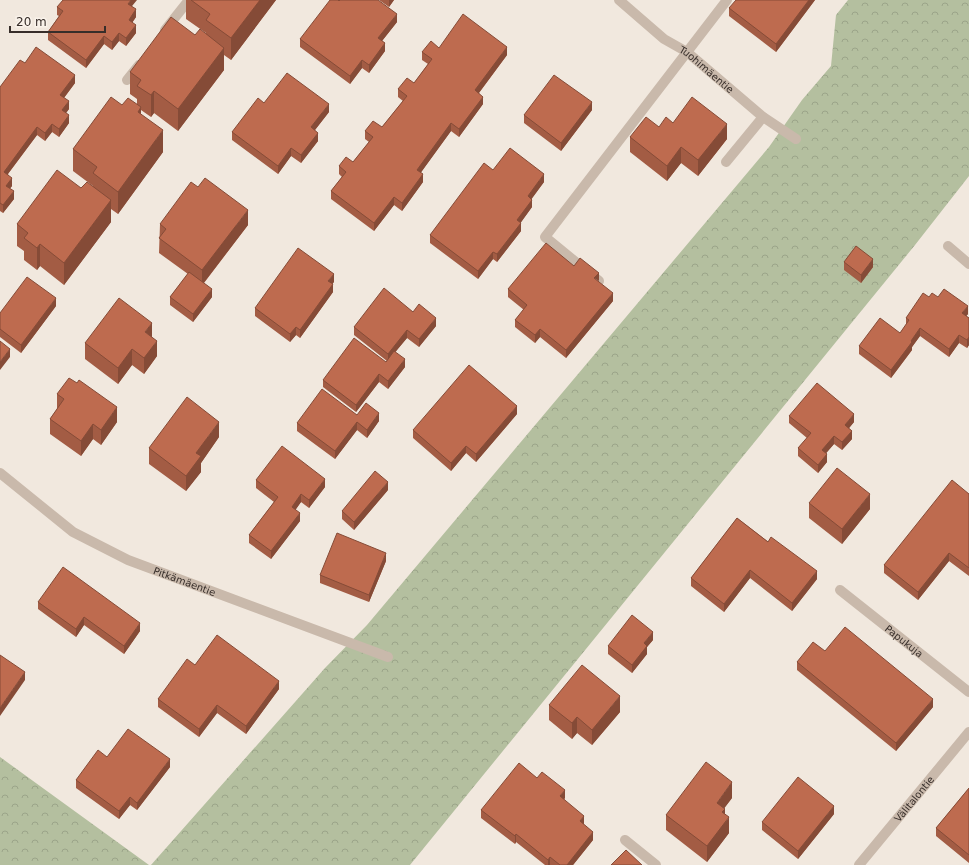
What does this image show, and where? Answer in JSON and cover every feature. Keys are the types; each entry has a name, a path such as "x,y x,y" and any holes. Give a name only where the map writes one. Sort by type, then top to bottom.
{"street":[{"path":"160,37 189,0"},
{"name":"Tuohimäentie","path":"619,0 664,40 687,52 763,117 796,139"},
{"path":"599,281 545,237 727,0"},
{"path":"127,80 146,55"},
{"path":"726,162 763,117"},
{"path":"948,246 969,264"},
{"name":"Pitkämäentie","path":"0,474 73,532 128,560 388,657"},
{"name":"Papukuja","path":"840,590 969,692"},
{"name":"Välitalontie","path":"859,865 969,732"},
{"path":"625,840 656,865"}],"green space":[{"path":"848,0 969,0 969,176 915,245 410,865 151,865 325,668 367,625 769,147 802,100 831,66 836,15"},
{"path":"0,757 149,865 0,865"}],"building":[{"path":"63,0 131,0 128,4 136,9 129,20 136,25 126,38 119,33 112,42 104,36 86,60 48,32 63,11 57,7"},
{"path":"191,0 260,0 231,38 206,20 210,14"},
{"path":"330,0 378,0 397,14 378,38 385,43 369,65 362,60 350,76 300,39"},
{"path":"736,0 809,0 776,44 729,8"},
{"path":"463,14 507,47 475,90 483,97 459,129 451,123 417,170 423,174 402,203 394,197 374,223 331,191 346,172 339,166 346,157 353,162 373,137 365,131 373,121 382,127 407,96 398,89 407,78 414,83 432,59 422,52 431,41 439,48"},
{"path":"171,17 195,35 200,29 224,48 178,109 154,91 151,95 137,86 141,80 130,72"},
{"path":"36,47 75,75 60,95 69,101 62,110 69,115 59,129 52,124 45,133 37,127 4,172 12,178 6,186 14,191 3,205 0,203 0,87 20,60 25,63"},
{"path":"287,73 329,104 311,127 318,133 301,155 291,148 278,166 232,132 258,98 264,103"},
{"path":"554,75 592,102 561,143 524,115"},
{"path":"111,97 122,105 128,98 141,107 138,112 163,130 118,192 93,173 97,167 73,149"},
{"path":"692,97 727,124 698,160 681,147 667,166 630,137 646,117 659,127 666,117 673,123"},
{"path":"510,148 544,174 528,196 532,200 517,220 521,223 497,254 493,252 478,271 430,235 484,163 493,170"},
{"path":"57,170 81,188 87,182 111,200 64,263 40,244 37,248 24,238 28,233 17,224"},
{"path":"205,178 248,210 202,270 159,238 166,229 160,224 191,182 198,187"},
{"path":"546,243 574,266 580,258 599,273 594,278 613,293 566,350 540,329 535,335 515,320 527,305 508,289"},
{"path":"856,246 873,259 861,275 844,262"},
{"path":"298,248 334,274 328,281 333,284 300,330 296,327 290,334 255,308"},
{"path":"189,272 212,289 193,314 170,297"},
{"path":"27,277 56,298 21,345 0,329 0,313"},
{"path":"384,288 413,312 419,304 436,318 419,339 407,330 388,354 354,327"},
{"path":"944,289 968,306 962,313 969,318 969,337 967,340 959,335 949,349 920,328 911,341 912,342 891,370 859,346 880,318 900,333 909,320 906,318 923,293 929,297 932,293 938,297"},
{"path":"119,298 152,323 145,332 157,341 144,358 132,349 118,368 85,343"},
{"path":"354,338 386,362 394,351 405,359 388,381 379,374 356,405 323,380"},
{"path":"0,341 10,349 0,362"},
{"path":"469,365 517,406 476,454 466,446 451,463 413,430"},
{"path":"69,378 77,383 79,380 117,407 101,430 93,424 81,441 50,419 64,399 57,394"},
{"path":"817,383 854,414 845,425 852,431 842,442 834,436 822,450 827,454 818,465 798,448 811,433 789,416"},
{"path":"322,389 357,415 366,403 379,413 367,430 357,422 335,451 297,423"},
{"path":"187,397 219,422 196,453 201,456 186,476 149,448"},
{"path":"282,446 325,479 309,500 301,494 292,507 300,513 271,551 249,535 278,497 256,480"},
{"path":"837,468 870,494 842,529 809,503"},
{"path":"375,471 388,482 354,522 342,511"},
{"path":"952,480 969,494 969,568 949,553 918,592 884,565"},
{"path":"737,518 768,542 771,537 817,571 792,603 750,570 724,604 691,578"},
{"path":"337,533 386,553 369,595 320,575"},
{"path":"63,567 140,623 124,646 84,617 76,629 38,602"},
{"path":"632,615 653,632 644,643 647,646 632,665 608,646"},
{"path":"845,627 933,699 896,743 797,662 813,642 825,651"},
{"path":"217,635 279,681 246,726 217,705 199,729 158,699 187,659 195,665"},
{"path":"0,655 25,672 0,708"},
{"path":"582,665 620,696 592,730 577,717 572,723 549,705"},
{"path":"128,729 170,759 137,803 130,797 119,811 76,780 98,750 107,757"},
{"path":"706,762 732,782 717,803 725,809 722,812 729,817 707,846 666,815"},
{"path":"519,763 537,778 542,772 565,790 560,796 584,816 580,821 593,832 567,865 560,865 550,857 548,860 516,834 515,836 481,810"},
{"path":"798,777 834,806 798,851 762,822"},
{"path":"969,788 969,855 936,828"},
{"path":"626,850 642,865 611,865"}]}
